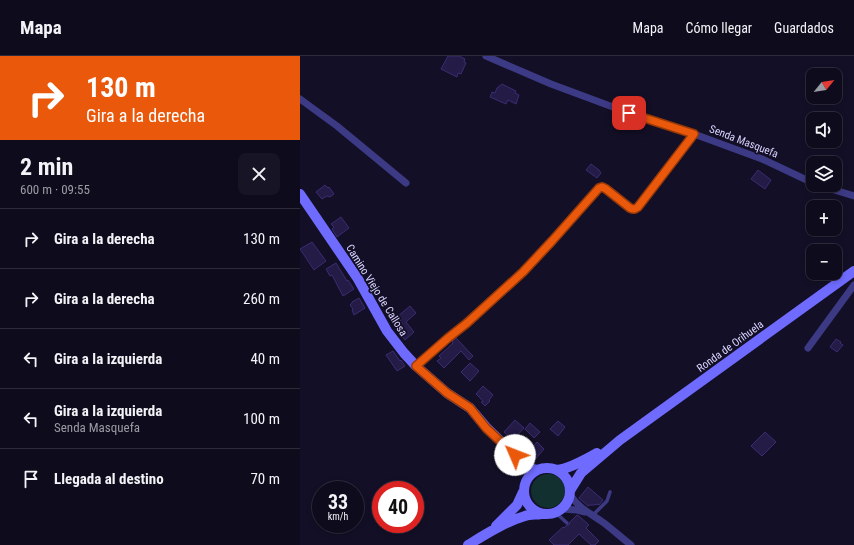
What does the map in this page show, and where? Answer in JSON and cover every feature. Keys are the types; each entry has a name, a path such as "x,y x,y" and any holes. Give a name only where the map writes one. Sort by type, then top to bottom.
{"main road":[{"name":"Camino Viejo de Callosa","path":"300,194 358,279 387,331 395,342 416,366 447,393 470,408 486,428 515,455 530,468 537,470"},
{"name":"Ronda de Orihuela","path":"559,511 566,505 570,492 581,473 620,440 854,271"},
{"name":"Ronda de Orihuela","path":"537,470 542,468 557,470 564,469 577,464 620,440"},
{"path":"515,455 524,475 525,499 528,506 541,514"},
{"path":"488,532 517,505 527,479 537,470"},
{"path":"557,470 562,473 569,483 570,492"},
{"path":"468,545 488,532 527,515 548,515 559,511"}],"street":[{"name":"Senda Masquefa","path":"486,56 585,97 762,159 806,180"},
{"path":"300,99 337,126 406,183"},
{"path":"416,366 467,323 523,272 599,188 602,187 606,189 633,210 638,207 694,134"},
{"path":"841,192 854,196"},
{"path":"808,348 854,285"},
{"path":"570,492 576,503 603,522 631,545"},
{"path":"559,511 577,510 590,514"}],"lane":[{"path":"590,514 607,501 610,492"},
{"path":"559,511 567,523"}],"green space":[{"path":"545,474 551,474 555,475 562,481 565,491 564,498 558,505 551,508 545,508 541,507 534,501 531,494 531,488 532,484 538,477"}],"building":[{"path":"448,56 459,56 465,59 464,62 466,63 461,74 458,73 457,77 441,69"},
{"path":"502,84 516,91 515,93 519,95 516,104 508,100 506,104 490,97 492,92 495,93 497,88"},
{"path":"591,164 601,173 597,178 586,170"},
{"path":"758,170 771,180 765,189 751,179"},
{"path":"325,185 328,188 329,187 334,194 330,197 327,196 322,199 316,192"},
{"path":"341,217 349,228 337,237 332,229 334,227 331,224"},
{"path":"312,242 326,261 314,270 300,249"},
{"path":"336,263 347,281 348,280 354,289 343,296 332,275 330,276 326,269"},
{"path":"359,298 365,308 354,315 353,309 350,305"},
{"path":"410,306 416,313 406,322 414,332 405,340 394,327 401,321 397,317"},
{"path":"456,338 473,356 469,360 461,351 444,368 437,361 441,358 439,356 453,343 452,341"},
{"path":"836,339 843,345 837,352 830,347"},
{"path":"393,351 405,366 397,371 386,355"},
{"path":"470,363 479,371 470,381 461,372"},
{"path":"483,386 493,395 485,406 481,402 483,401 476,394"},
{"path":"515,420 524,428 513,440 504,432"},
{"path":"558,421 565,427 558,436 550,429"},
{"path":"530,423 540,432 534,438 525,429"},
{"path":"765,432 776,442 762,456 751,446"},
{"path":"537,442 544,449 533,462 525,455"},
{"path":"588,487 603,500 599,505 588,506 579,498"},
{"path":"577,515 589,525 586,528 599,541 595,545 591,545 579,534 568,545 554,545 549,540 563,527 564,528 569,525"}],"route":[{"path":"515,455 486,428 470,408 447,393 416,366 467,323 523,272 599,188 602,187 606,189 633,210 638,207 694,134 629,113"}]}
